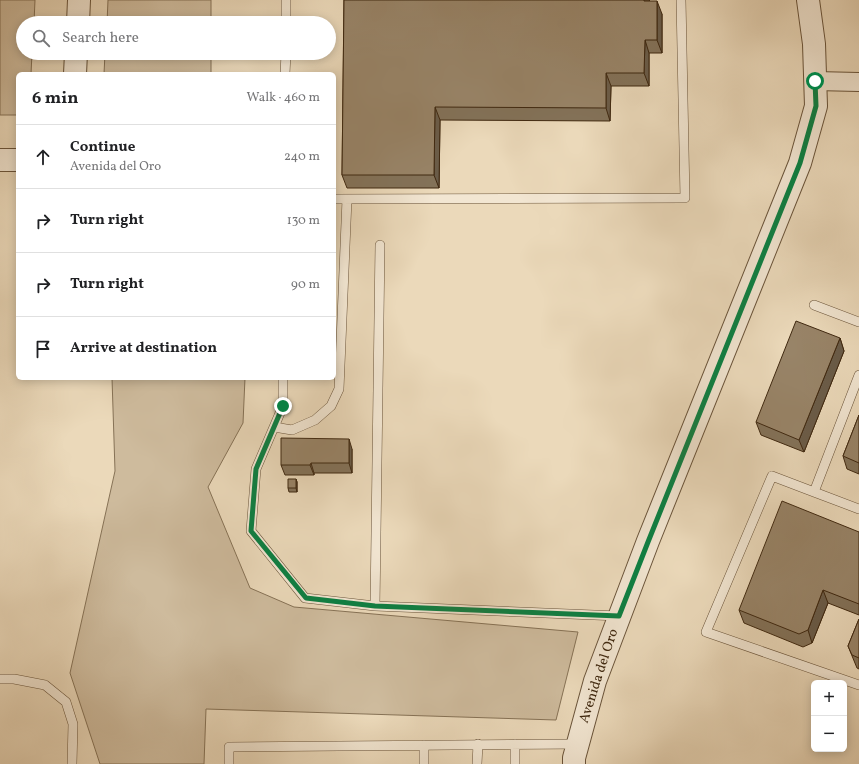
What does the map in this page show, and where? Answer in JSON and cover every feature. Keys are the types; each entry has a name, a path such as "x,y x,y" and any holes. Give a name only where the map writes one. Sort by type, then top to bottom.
{"street":[{"path":"78,16 79,0"},
{"name":"Avenida del Oro","path":"576,754 595,681 619,616 800,163 816,106 814,44 808,0"},
{"path":"75,72 76,60"},
{"path":"815,81 859,82"},
{"path":"0,160 16,160"}],"lane":[{"path":"286,0 286,16"},
{"path":"336,199 684,198 681,0"},
{"path":"286,60 286,72"},
{"path":"274,427 292,430 315,420 331,406 339,389 347,199"},
{"path":"375,606 380,245"},
{"path":"814,305 859,322"},
{"path":"814,492 859,375"},
{"path":"283,380 283,406 256,469 251,531 306,598 375,606 619,616"},
{"path":"859,509 772,476 706,632 859,686"},
{"path":"0,679 14,679 45,685 66,702 73,724 72,764"},
{"path":"478,744 478,764"},
{"path":"515,744 515,764"},
{"path":"229,764 229,746 515,744 576,754"},
{"path":"424,745 424,764"}],"shaded area":[{"path":"0,0 35,0 34,16 16,16 16,60 32,60 31,72 16,72 16,115 0,115"},
{"path":"108,0 211,0 211,16 107,16"},
{"path":"105,60 211,60 211,72 104,72"},
{"path":"112,380 245,380 243,423 208,487 250,588 294,607 578,632 556,720 206,709 204,764 100,764 70,673 115,471"}],"building":[{"path":"344,0 657,1 657,40 645,40 644,73 606,73 606,108 435,107 434,175 342,175"},
{"path":"796,321 840,338 799,440 756,422"},
{"path":"859,415 859,463 843,456"},
{"path":"281,438 349,439 349,463 281,465"},
{"path":"288,479 296,479 296,488 288,488"},
{"path":"782,501 859,532 859,604 823,590 808,630 799,634 739,610"},
{"path":"859,619 859,658 852,655 848,646"}],"route":[{"path":"283,406 256,469 251,531 306,598 375,606 619,616 800,163 816,106 815,81"}]}
